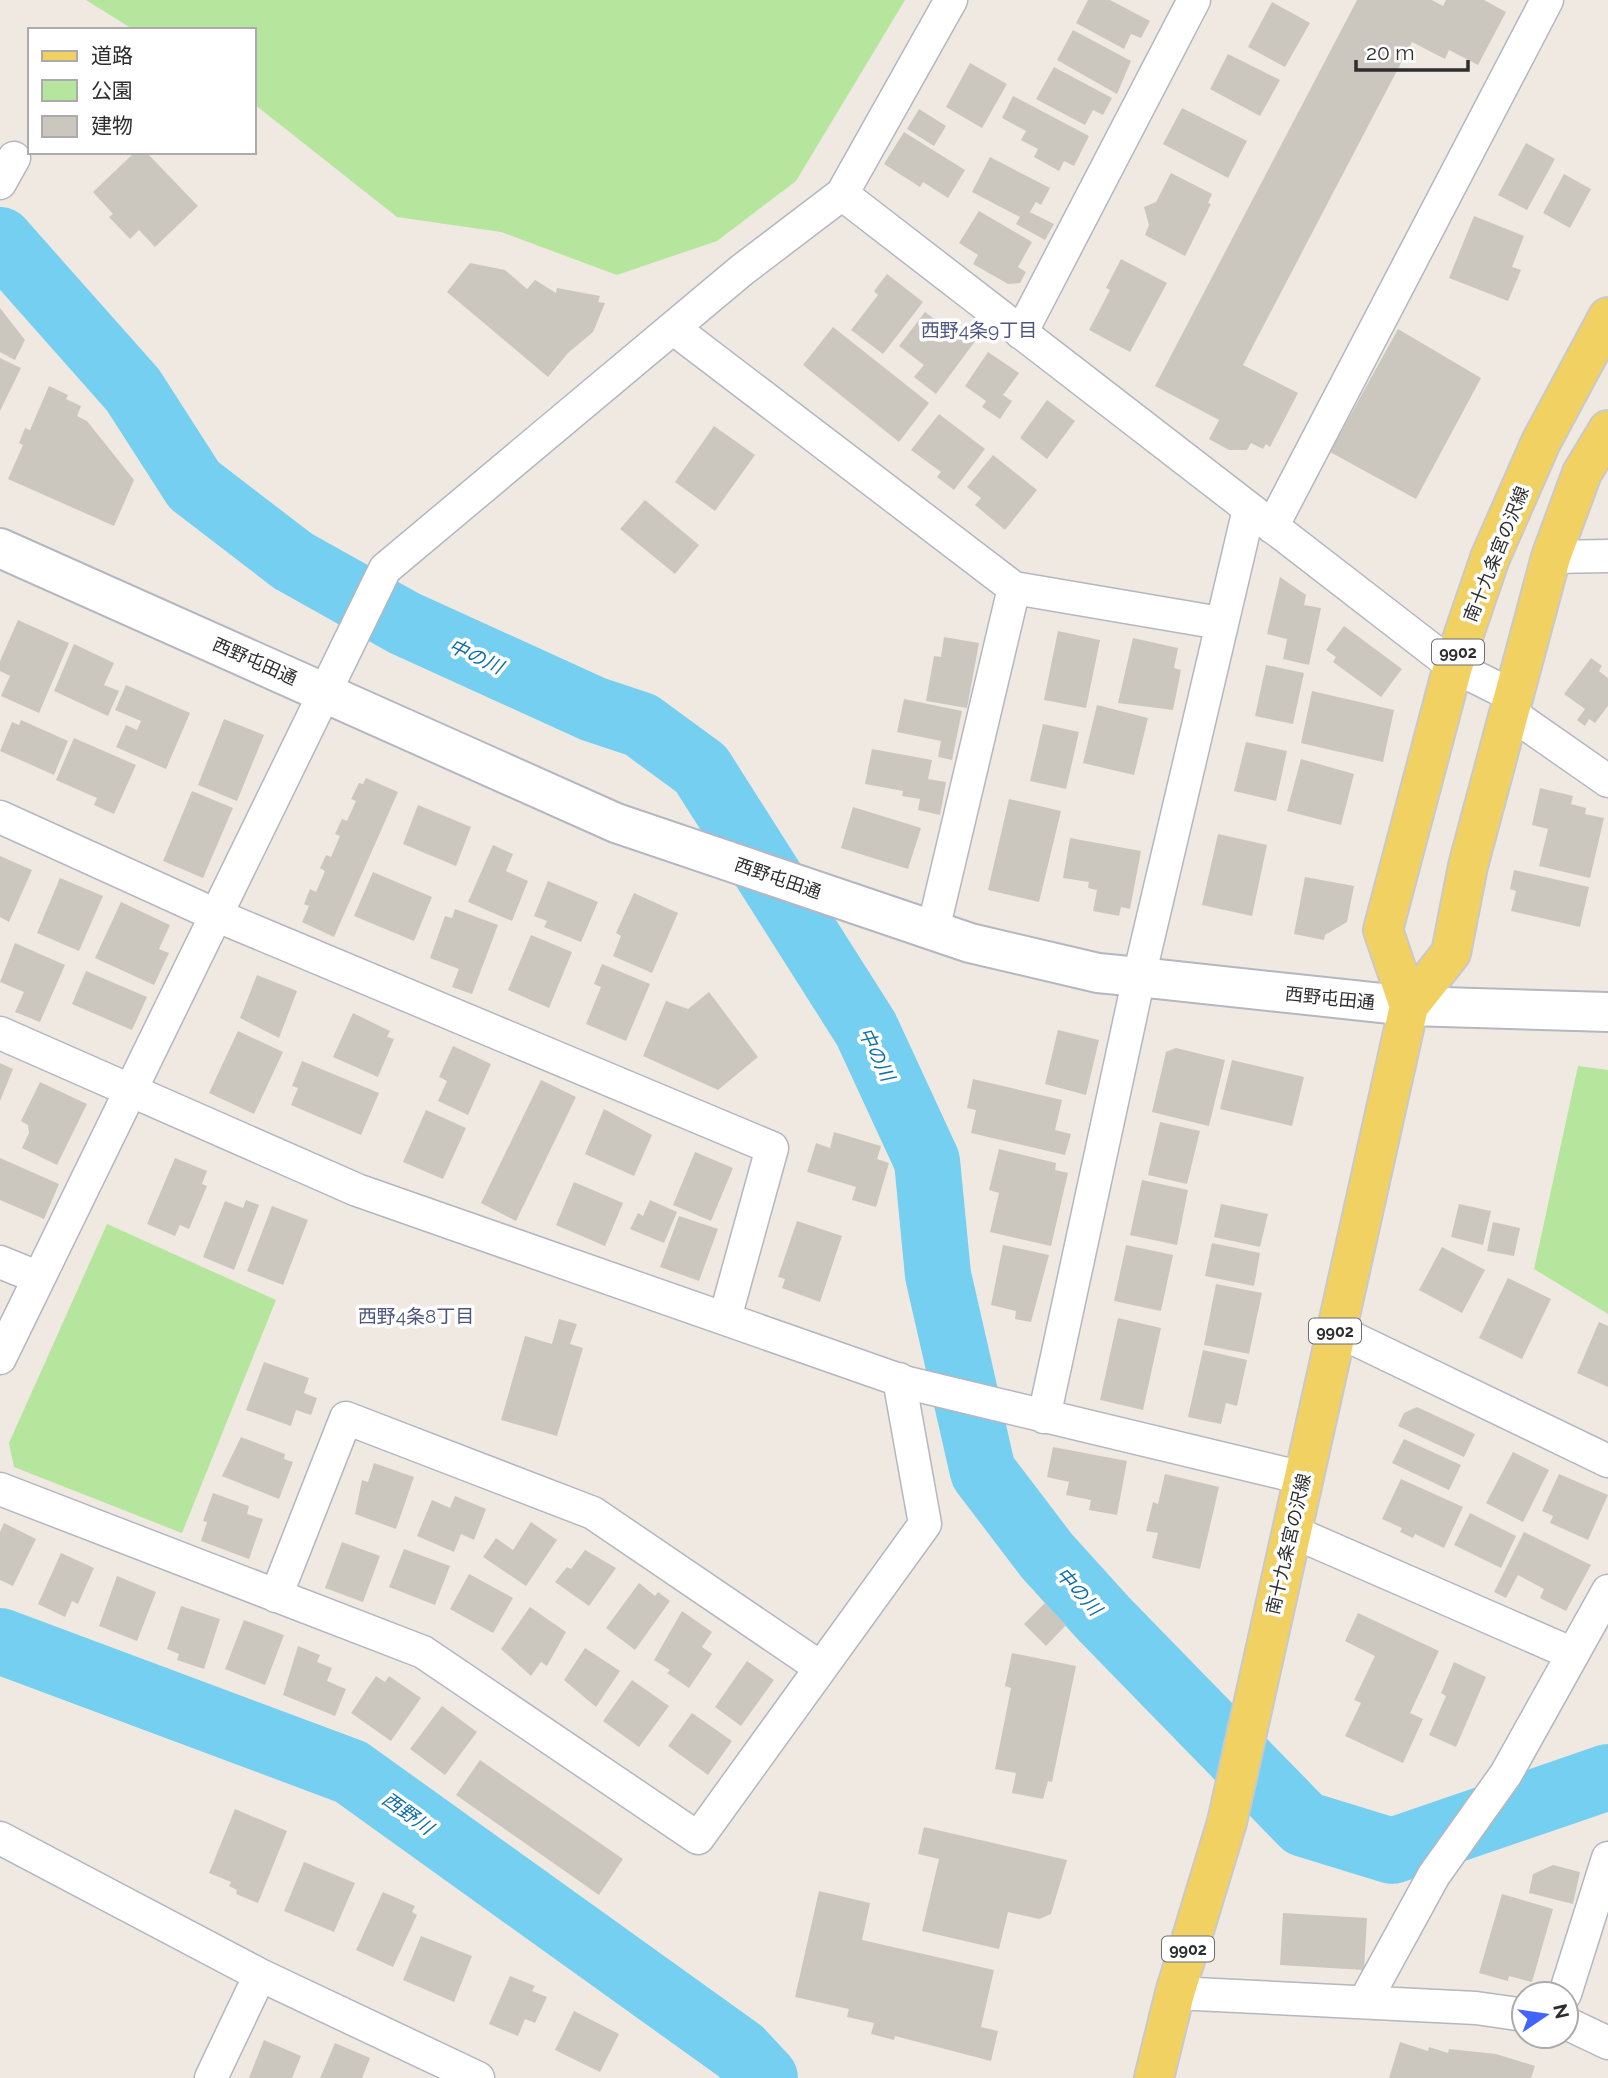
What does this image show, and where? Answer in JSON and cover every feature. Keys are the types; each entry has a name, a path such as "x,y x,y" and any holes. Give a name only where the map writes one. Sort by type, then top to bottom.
{"main road":[{"name":"南十九条宮の沢線","path":"1409,1006 1383,930 1453,666 1490,558 1541,442 1608,317"},
{"name":"南十九条宮の沢線","path":"1154,2078 1175,1993 1227,1822 1409,1006 1451,953 1468,866 1551,557 1582,473 1608,430"}],"street":[{"path":"0,1358 385,569 673,328 842,194 951,0"},
{"path":"1021,333 1194,0"},
{"path":"1044,1418 1139,977 1220,623 1260,518 1547,0"},
{"path":"842,194 1453,666 1511,704 1608,781"},
{"path":"673,328 1014,588 1220,623"},
{"name":"西野屯田通","path":"0,548 616,823 970,943 1098,973 1409,1006 1608,1012"},
{"path":"1551,557 1608,556"},
{"path":"933,930 1014,588"},
{"path":"0,817 218,916 772,1148 725,1318"},
{"path":"0,1033 357,1190 904,1381 1044,1418 1303,1478"},
{"path":"0,1262 37,1278"},
{"path":"1336,1330 1608,1461"},
{"path":"0,1489 423,1652 698,1838 925,1524 904,1381"},
{"path":"276,1596 346,1418 593,1513 821,1668"},
{"path":"1291,1531 1573,1654"},
{"path":"1365,2001 1434,1875 1506,1774 1608,1591"},
{"path":"1,1841 260,1975 478,2078"},
{"path":"1569,1980 1608,1858"},
{"path":"211,2078 260,1975"},
{"path":"1175,1993 1365,2001 1476,2008 1510,2013"},
{"path":"1580,2030 1608,2043"}],"green space":[{"path":"86,0 905,0 796,181 717,241 617,275 501,232 397,217 256,106 256,28 131,28"},
{"path":"1578,1066 1608,1070 1608,1314 1534,1269"},
{"path":"107,1224 276,1300 182,1533 14,1467 9,1443"}],"building":[{"path":"1088,0 1110,0 1150,21 1141,38 1131,34 1124,49 1076,23"},
{"path":"1357,0 1432,0 1443,6 1446,0 1484,0 1506,12 1478,65 1449,50 1445,59 1412,42 1243,365 1298,393 1270,447 1266,444 1263,449 1251,443 1247,450 1229,450 1209,439 1219,420 1155,386"},
{"path":"1272,2 1310,23 1285,67 1248,47"},
{"path":"1073,30 1131,61 1117,94 1057,60"},
{"path":"1228,54 1280,80 1260,116 1210,89"},
{"path":"970,63 1007,84 982,128 946,107"},
{"path":"1054,67 1112,98 1103,115 1093,110 1085,125 1036,99"},
{"path":"1013,96 1089,136 1074,166 1064,161 1059,171 1034,157 1038,149 1021,140 1026,131 1002,118"},
{"path":"1182,108 1247,141 1228,178 1163,144"},
{"path":"919,109 946,126 934,146 907,129"},
{"path":"904,132 965,170 948,198 923,182 920,187 884,164"},
{"path":"1526,143 1555,159 1527,210 1498,195"},
{"path":"133,154 148,154 198,206 155,247 139,230 130,239 109,217 113,214 93,192"},
{"path":"990,157 1050,188 1041,205 1036,202 1030,212 1054,224 1045,240 1016,224 1020,217 972,192"},
{"path":"1171,173 1212,194 1208,203 1211,204 1185,256 1145,235 1149,225 1144,207 1156,202"},
{"path":"1564,174 1591,189 1570,228 1543,213"},
{"path":"979,211 1032,242 1018,267 1026,272 1020,283 1008,284 973,264 978,255 959,243"},
{"path":"1474,216 1524,236 1512,267 1521,270 1508,301 1449,278"},
{"path":"1121,259 1167,283 1130,352 1089,330 1110,290 1106,288"},
{"path":"470,263 505,270 527,289 535,280 556,293 557,288 600,296 598,302 605,303 593,332 568,353 548,377 447,292"},
{"path":"887,274 923,302 883,354 851,330 878,295 874,291"},
{"path":"0,308 25,340 15,360 0,352"},
{"path":"925,312 957,336 962,330 976,340 936,394 914,377 924,365 899,346"},
{"path":"833,327 929,403 899,442 803,365"},
{"path":"1398,329 1481,378 1416,499 1330,452"},
{"path":"988,352 1019,373 1003,395 1012,401 1000,419 982,407 986,401 965,386"},
{"path":"0,358 21,368 0,411"},
{"path":"49,386 68,395 66,399 81,406 77,416 87,421 134,480 114,526 8,479 23,445 19,443 25,428 30,430"},
{"path":"1047,400 1075,421 1047,459 1020,438"},
{"path":"939,414 985,449 954,490 937,477 941,472 911,450"},
{"path":"714,426 755,455 715,511 675,482"},
{"path":"993,455 1037,490 1005,530 975,505 981,498 967,487"},
{"path":"645,500 699,545 675,574 620,529"},
{"path":"1280,577 1306,595 1304,605 1321,608 1309,665 1283,659 1287,639 1267,634"},
{"path":"18,620 69,643 39,713 1,696 10,676 0,671 0,661"},
{"path":"1344,626 1402,669 1381,697 1333,662 1336,657 1326,650"},
{"path":"1058,631 1100,640 1086,708 1044,700"},
{"path":"944,637 979,643 967,708 926,701 934,656 941,657"},
{"path":"1133,638 1178,648 1174,668 1181,670 1173,710 1118,703"},
{"path":"74,644 114,663 104,685 119,691 108,716 54,691"},
{"path":"1591,658 1602,666 1599,671 1608,678 1608,706 1595,723 1589,719 1585,726 1577,720 1585,709 1564,694"},
{"path":"1266,665 1304,673 1293,724 1255,716"},
{"path":"126,685 190,713 166,769 116,747 126,725 137,730 141,721 115,710"},
{"path":"1312,691 1394,710 1383,762 1301,743"},
{"path":"904,699 962,711 952,760 938,757 941,741 897,732"},
{"path":"1097,705 1148,718 1134,775 1083,763"},
{"path":"224,719 264,735 237,801 198,785"},
{"path":"21,720 68,741 54,775 0,751 12,722 19,725"},
{"path":"1043,724 1079,732 1066,789 1030,781"},
{"path":"74,738 136,765 114,814 94,805 97,798 56,780"},
{"path":"1246,742 1287,751 1276,801 1234,791"},
{"path":"872,749 932,760 928,779 946,782 940,815 918,810 920,799 902,796 903,791 865,784"},
{"path":"1301,759 1354,774 1341,825 1287,811"},
{"path":"366,778 398,792 334,937 302,922 309,906 304,904 310,889 316,892 325,871 320,868 326,855 331,857 340,836 335,834 342,819 347,821 356,801 351,799 359,783 363,784"},
{"path":"1540,788 1573,796 1571,804 1586,808 1585,814 1604,818 1590,878 1539,866 1548,829 1532,825"},
{"path":"192,791 233,808 203,878 163,861"},
{"path":"1009,799 1061,811 1039,902 988,890"},
{"path":"418,805 471,827 456,866 403,844"},
{"path":"853,807 921,828 908,869 841,848"},
{"path":"1218,834 1267,845 1252,916 1202,905"},
{"path":"1070,838 1141,851 1130,909 1121,907 1119,916 1093,911 1097,890 1088,888 1089,882 1063,878"},
{"path":"493,845 513,854 506,871 528,881 512,921 468,902"},
{"path":"0,856 32,870 9,922 0,917"},
{"path":"1514,870 1589,887 1580,927 1511,911 1516,891 1510,889"},
{"path":"373,872 432,897 414,941 354,916"},
{"path":"1305,877 1354,886 1347,922 1325,935 1324,940 1294,934"},
{"path":"60,878 103,896 79,951 37,933"},
{"path":"548,881 598,902 581,942 544,927 547,921 534,916"},
{"path":"634,893 678,913 652,973 613,956 621,936 616,933"},
{"path":"121,902 170,925 159,949 169,953 154,985 95,958"},
{"path":"455,909 498,925 472,994 452,987 459,969 430,958 445,916 452,918"},
{"path":"531,935 572,952 549,1008 508,990"},
{"path":"15,943 65,965 40,1022 15,1012 24,992 0,982"},
{"path":"602,964 650,984 626,1041 586,1024 601,987 594,984"},
{"path":"86,971 147,997 132,1030 72,1004"},
{"path":"257,975 297,991 279,1038 240,1018"},
{"path":"709,992 758,1057 718,1090 643,1056 666,1001 688,1009"},
{"path":"353,1013 390,1031 387,1037 394,1039 378,1077 333,1057"},
{"path":"1058,1030 1099,1040 1086,1095 1045,1084"},
{"path":"238,1031 283,1052 254,1114 209,1093"},
{"path":"453,1046 491,1064 468,1115 438,1101 447,1081 439,1077"},
{"path":"1176,1048 1225,1060 1209,1126 1152,1112 1166,1052"},
{"path":"1232,1060 1304,1077 1292,1126 1220,1109"},
{"path":"302,1061 379,1093 361,1135 291,1105 298,1088 292,1086"},
{"path":"0,1063 13,1069 0,1101"},
{"path":"973,1079 1062,1100 1055,1130 1071,1134 1065,1155 971,1133 976,1110 967,1108"},
{"path":"541,1080 576,1097 516,1221 481,1203"},
{"path":"40,1082 87,1104 57,1165 22,1148 29,1133 28,1125 21,1121"},
{"path":"604,1109 652,1135 634,1176 585,1154"},
{"path":"426,1110 466,1128 443,1179 403,1162"},
{"path":"1160,1122 1200,1131 1187,1184 1148,1175"},
{"path":"834,1132 881,1146 877,1159 889,1163 876,1207 852,1200 856,1187 807,1172 816,1143 830,1148"},
{"path":"999,1149 1056,1163 1055,1170 1068,1173 1051,1246 990,1232 999,1193 989,1190"},
{"path":"695,1152 733,1168 711,1221 673,1205"},
{"path":"0,1158 59,1184 44,1219 0,1200"},
{"path":"175,1158 207,1171 202,1184 207,1186 189,1229 180,1225 175,1236 147,1224"},
{"path":"1142,1180 1188,1190 1177,1245 1130,1235"},
{"path":"574,1182 623,1203 605,1246 556,1225"},
{"path":"246,1200 259,1205 234,1270 203,1257 225,1201 243,1208"},
{"path":"650,1200 677,1212 664,1243 630,1229 638,1213 643,1216"},
{"path":"1221,1204 1268,1214 1260,1247 1214,1237"},
{"path":"1459,1204 1491,1211 1483,1245 1451,1237"},
{"path":"272,1206 308,1220 283,1285 247,1271"},
{"path":"679,1216 718,1229 699,1281 660,1267"},
{"path":"797,1221 842,1236 820,1302 782,1288 785,1279 778,1277"},
{"path":"1493,1222 1520,1228 1514,1256 1487,1251"},
{"path":"1212,1243 1260,1253 1254,1286 1205,1276"},
{"path":"1003,1245 1049,1255 1031,1322 1015,1319 1016,1311 991,1305"},
{"path":"1126,1245 1173,1255 1161,1311 1114,1301"},
{"path":"1442,1247 1485,1270 1462,1313 1419,1290"},
{"path":"1508,1278 1551,1299 1522,1359 1479,1338"},
{"path":"1216,1284 1262,1293 1249,1354 1204,1345"},
{"path":"1118,1318 1161,1328 1143,1410 1100,1400"},
{"path":"559,1319 577,1324 570,1344 583,1348 557,1436 501,1420 525,1336 552,1344"},
{"path":"1599,1322 1608,1326 1608,1387 1577,1373"},
{"path":"1203,1350 1247,1360 1237,1406 1226,1403 1221,1424 1188,1417"},
{"path":"264,1362 309,1378 304,1393 317,1398 311,1415 296,1410 291,1426 246,1410"},
{"path":"1417,1407 1475,1434 1464,1457 1398,1426 1404,1413"},
{"path":"241,1437 285,1454 284,1459 293,1462 279,1499 222,1476"},
{"path":"1404,1439 1461,1465 1449,1490 1392,1463"},
{"path":"1053,1447 1127,1461 1117,1515 1089,1510 1091,1500 1066,1495 1069,1482 1047,1477"},
{"path":"1513,1452 1549,1470 1523,1522 1486,1503"},
{"path":"374,1463 414,1477 396,1529 355,1514 362,1480 368,1482"},
{"path":"1165,1474 1219,1487 1200,1569 1152,1558 1158,1533 1146,1531 1153,1502 1158,1504"},
{"path":"1559,1474 1608,1495 1588,1540 1550,1523 1553,1516 1542,1511"},
{"path":"1401,1479 1463,1507 1444,1548 1415,1534 1413,1538 1400,1532 1402,1528 1382,1519"},
{"path":"213,1493 249,1506 247,1514 263,1519 249,1559 201,1541 207,1522 203,1521"},
{"path":"455,1496 486,1509 474,1540 461,1534 454,1552 417,1536 432,1500 450,1508"},
{"path":"1470,1513 1516,1536 1501,1568 1454,1545"},
{"path":"531,1522 557,1540 526,1586 483,1557 496,1538 513,1550"},
{"path":"4,1523 36,1539 13,1586 0,1580 0,1532"},
{"path":"1524,1532 1591,1565 1566,1611 1540,1598 1544,1589 1518,1575 1506,1598 1494,1592"},
{"path":"342,1542 380,1556 363,1602 325,1588"},
{"path":"404,1549 450,1566 435,1605 389,1587"},
{"path":"585,1550 616,1568 589,1606 555,1582 567,1567 571,1569"},
{"path":"61,1553 94,1568 78,1604 72,1601 65,1617 38,1604"},
{"path":"469,1574 513,1598 493,1633 450,1609"},
{"path":"117,1576 156,1592 137,1641 99,1626"},
{"path":"639,1583 655,1596 658,1592 670,1601 635,1650 606,1628"},
{"path":"1045,1603 1066,1625 1046,1646 1024,1624"},
{"path":"181,1606 220,1619 204,1669 177,1660 179,1654 167,1649"},
{"path":"530,1607 566,1632 547,1666 541,1662 531,1676 501,1649"},
{"path":"682,1611 712,1632 702,1647 712,1654 689,1688 667,1673 670,1670 654,1660"},
{"path":"1358,1613 1439,1651 1410,1713 1423,1719 1403,1763 1345,1736 1361,1703 1354,1700 1375,1656 1345,1641"},
{"path":"244,1620 284,1635 265,1685 225,1669"},
{"path":"298,1646 320,1655 317,1662 332,1668 327,1681 346,1689 335,1716 283,1695"},
{"path":"585,1648 620,1671 596,1707 564,1680"},
{"path":"1012,1653 1076,1666 1052,1782 1048,1781 1043,1799 1012,1793 1016,1773 995,1769 1011,1688 1005,1686"},
{"path":"747,1661 774,1680 741,1726 715,1707"},
{"path":"1454,1662 1486,1677 1456,1747 1429,1735 1446,1696 1441,1693"},
{"path":"376,1676 385,1682 389,1676 421,1698 391,1741 351,1713"},
{"path":"632,1680 669,1706 639,1747 603,1721"},
{"path":"442,1706 477,1732 445,1775 410,1749"},
{"path":"692,1713 732,1741 708,1775 668,1746"},
{"path":"480,1760 623,1859 599,1895 456,1795"},
{"path":"235,1809 287,1831 258,1903 236,1894 237,1890 229,1886 231,1882 209,1873"},
{"path":"924,1827 1067,1860 1051,1914 1039,1919 1008,1912 999,1949 922,1931 939,1859 918,1854"},
{"path":"304,1862 355,1883 334,1932 284,1911"},
{"path":"1553,1865 1580,1872 1573,1904 1529,1893 1533,1874"},
{"path":"819,1891 870,1903 862,1940 994,1970 981,2027 998,2031 991,2061 895,2036 894,2040 871,2034 874,2023 847,2017 849,2009 795,1997"},
{"path":"383,1892 415,1906 412,1912 417,1915 393,1967 356,1950"},
{"path":"1502,1894 1553,1909 1533,1980 1509,1976 1508,1981 1479,1973"},
{"path":"1283,1913 1367,1918 1364,1970 1280,1965"},
{"path":"421,1936 472,1956 454,2002 403,1980"},
{"path":"510,1976 535,1986 532,1991 547,1997 535,2023 525,2019 518,2036 489,2024"},
{"path":"574,2011 619,2034 600,2072 555,2050"},
{"path":"264,2040 301,2056 292,2078 249,2078"},
{"path":"1400,2042 1428,2051 1429,2047 1448,2053 1449,2049 1496,2054 1535,2066 1531,2078 1389,2078"},
{"path":"335,2043 370,2058 362,2078 320,2078"}],"waterway":[{"name":"中の川","path":"0,240 133,390 194,485 293,561 404,623 593,709 641,725 701,769 866,1029 927,1161 938,1275 983,1472 1047,1556 1104,1619 1304,1824 1392,1851 1608,1777"},
{"name":"西野川","path":"0,1641 351,1772 740,2051 765,2078"}],"district":[{"name":"西野4条9丁目","path":"979,330"},
{"name":"西野4条8丁目","path":"416,1316"}]}
